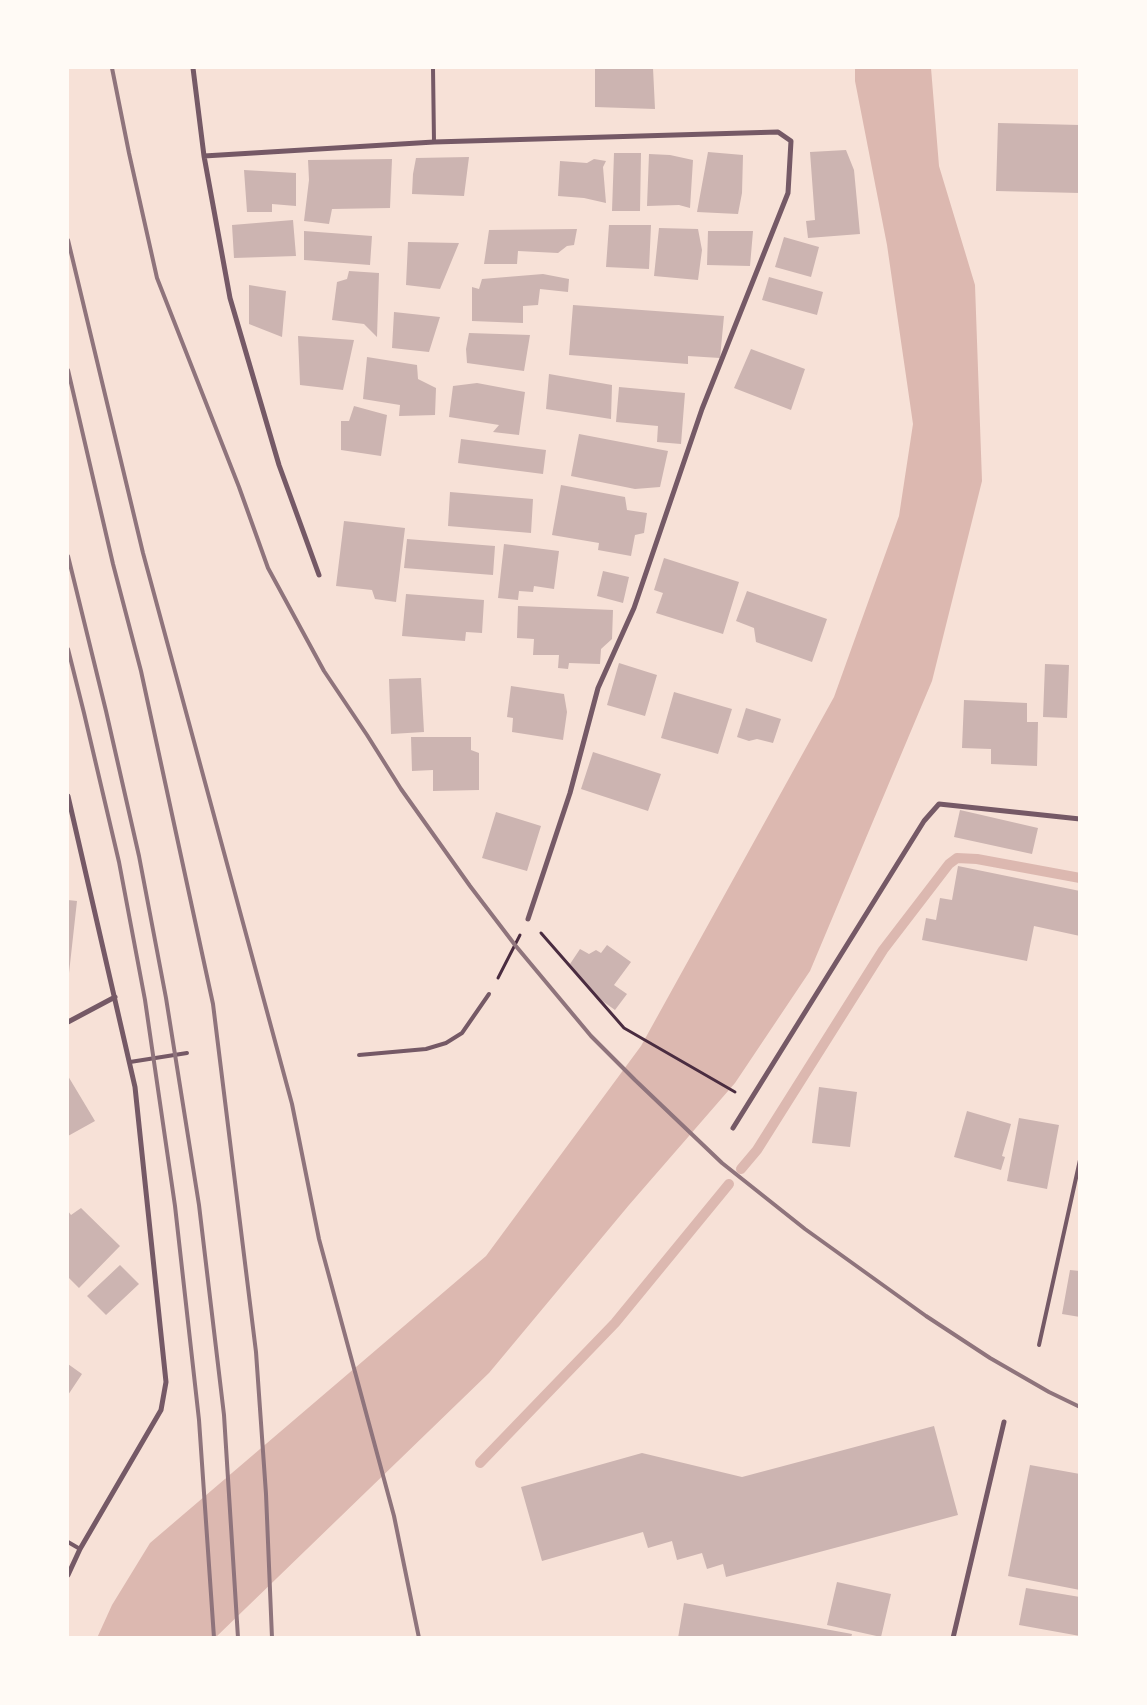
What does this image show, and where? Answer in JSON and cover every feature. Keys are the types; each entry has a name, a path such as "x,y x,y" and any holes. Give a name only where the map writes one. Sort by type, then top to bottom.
{"street":[{"path":"193,68 204,156 230,298 279,465 319,575"},
{"path":"204,156 434,142 778,132 791,141 788,193 702,409 634,608 598,688 570,793 528,919"},
{"path":"68,796 135,1087 166,1382 161,1410 80,1549 68,1575"},
{"path":"733,1128 924,821 939,804 1080,819"},
{"path":"68,1022 115,997"},
{"path":"953,1638 1004,1422"}],"lane":[{"path":"433,68 434,142"},
{"path":"359,1056 426,1049 446,1043 462,1033 489,994"},
{"path":"130,1062 187,1053"},
{"path":"1039,1345 1080,1160"},
{"path":"68,1542 80,1549"}],"path":[{"path":"489,994 528,919 624,1028 750,1101"}],"shaded area":[{"path":"855,68 931,68 939,166 975,285 982,481 932,681 810,971 735,1083 629,1205 489,1373 216,1637 97,1638 112,1605 150,1543 486,1256 641,1046 834,697 899,516 913,424 887,245 855,81"}],"building":[{"path":"595,68 653,68 655,109 595,107"},
{"path":"998,123 1080,125 1080,193 996,191"},
{"path":"846,150 854,170 860,234 808,238 806,221 815,220 810,152"},
{"path":"708,152 743,155 742,193 738,214 697,212"},
{"path":"614,153 641,153 640,211 612,211"},
{"path":"649,154 670,155 693,160 690,208 679,205 647,206"},
{"path":"469,157 464,196 412,194 416,158"},
{"path":"392,159 390,208 332,209 329,224 304,221 309,180 308,160"},
{"path":"594,159 606,161 603,167 606,203 584,198 558,196 560,161 587,163"},
{"path":"244,170 296,173 296,206 272,204 272,212 247,212"},
{"path":"293,220 296,256 234,258 232,225"},
{"path":"609,225 651,225 649,269 606,267"},
{"path":"659,228 698,229 702,250 698,280 654,276"},
{"path":"577,229 574,245 567,246 558,253 518,251 517,264 484,264 489,230"},
{"path":"304,231 372,236 370,265 304,260"},
{"path":"708,231 753,231 750,266 707,265"},
{"path":"784,237 819,247 811,277 775,267"},
{"path":"408,242 459,243 440,289 406,285"},
{"path":"349,271 379,273 377,337 364,324 332,320 337,282 347,279"},
{"path":"543,274 569,279 568,292 540,289 538,305 523,306 523,323 472,321 472,287 479,289 482,279"},
{"path":"769,277 823,292 817,315 762,300"},
{"path":"249,285 286,291 282,337 249,324"},
{"path":"573,305 724,316 720,358 688,356 688,364 569,355"},
{"path":"394,312 440,317 429,352 392,348"},
{"path":"469,333 530,335 524,371 467,363 466,349"},
{"path":"298,336 354,340 343,390 300,385"},
{"path":"751,349 805,369 791,410 734,388"},
{"path":"367,357 417,365 418,379 436,388 435,415 399,416 400,405 363,399"},
{"path":"549,374 612,385 611,419 546,409"},
{"path":"477,383 525,392 519,435 493,432 499,425 449,417 453,386"},
{"path":"619,387 685,393 681,444 657,442 658,426 616,422"},
{"path":"354,406 387,415 381,456 341,450 341,421 349,421"},
{"path":"579,434 668,451 660,487 635,489 571,476"},
{"path":"461,439 546,450 543,474 458,463"},
{"path":"561,485 625,497 627,510 647,513 644,533 635,535 631,556 598,550 599,543 552,535"},
{"path":"450,492 533,499 531,533 448,526"},
{"path":"344,521 405,528 396,602 375,599 372,590 336,586"},
{"path":"407,539 495,546 493,575 404,568"},
{"path":"504,544 559,551 554,589 534,586 533,592 519,591 518,600 498,598"},
{"path":"664,558 739,582 723,634 656,613 663,593 654,590"},
{"path":"603,571 629,577 623,603 597,596"},
{"path":"747,591 827,619 812,662 756,642 754,628 736,621"},
{"path":"406,594 484,600 482,633 466,632 465,641 402,636"},
{"path":"518,606 613,610 612,639 601,649 600,664 569,663 568,669 558,668 559,655 533,655 534,639 517,638"},
{"path":"619,663 657,675 645,716 607,705"},
{"path":"1045,664 1069,665 1067,718 1043,717"},
{"path":"421,678 424,732 391,734 389,679"},
{"path":"511,686 564,694 567,712 563,740 512,732 513,718 507,717"},
{"path":"674,692 732,709 718,754 661,738"},
{"path":"964,700 1027,703 1027,722 1038,722 1037,766 991,764 991,749 962,748"},
{"path":"746,708 781,719 773,743 757,739 749,741 737,737"},
{"path":"411,737 471,737 471,750 479,753 479,790 433,791 433,770 412,771"},
{"path":"593,752 661,774 648,811 581,789"},
{"path":"960,810 1038,828 1032,854 954,837"},
{"path":"496,812 541,826 527,871 482,858"},
{"path":"958,866 1080,891 1080,936 1034,926 1027,961 922,940 926,918 936,920 940,898 952,900"},
{"path":"68,900 77,901 69,973 68,973"},
{"path":"607,945 631,962 614,985 627,994 615,1010 594,995 570,964 580,949 589,954 596,950 601,953"},
{"path":"68,1076 95,1121 68,1136"},
{"path":"819,1087 857,1092 850,1147 812,1143"},
{"path":"967,1111 1011,1124 1002,1156 1005,1157 1001,1170 954,1157"},
{"path":"1019,1118 1059,1125 1047,1189 1007,1181"},
{"path":"81,1208 120,1246 79,1288 68,1277 68,1211 71,1215"},
{"path":"120,1265 139,1284 106,1315 87,1296"},
{"path":"1070,1270 1080,1271 1080,1317 1062,1314"},
{"path":"68,1364 82,1374 68,1395"},
{"path":"934,1426 958,1515 726,1577 723,1564 707,1569 702,1553 677,1560 672,1541 648,1548 643,1532 542,1561 521,1487 642,1453 742,1477"},
{"path":"1030,1465 1080,1474 1080,1590 1008,1576"},
{"path":"837,1582 891,1594 881,1637 827,1625"},
{"path":"1026,1588 1080,1597 1080,1636 1019,1625"},
{"path":"684,1603 852,1634 851,1638 678,1638"}],"waterway":[{"path":"741,1169 757,1150 883,950 949,864 957,858 977,859 1080,878"},
{"path":"480,1463 615,1323 729,1184"}],"railway":[{"path":"112,68 157,278 239,487 268,568 324,671 401,789 470,886 515,945 591,1036 722,1163 805,1229 926,1316 990,1358 1049,1392 1080,1407"},
{"path":"68,240 143,553 292,1104 319,1239 394,1516 419,1638"},
{"path":"68,370 113,564 141,671 213,1004 256,1352 266,1494 272,1638"},
{"path":"68,556 139,856 166,998 199,1205 224,1415 238,1638"},
{"path":"68,649 119,862 145,1000 175,1206 199,1420 214,1638"}]}
